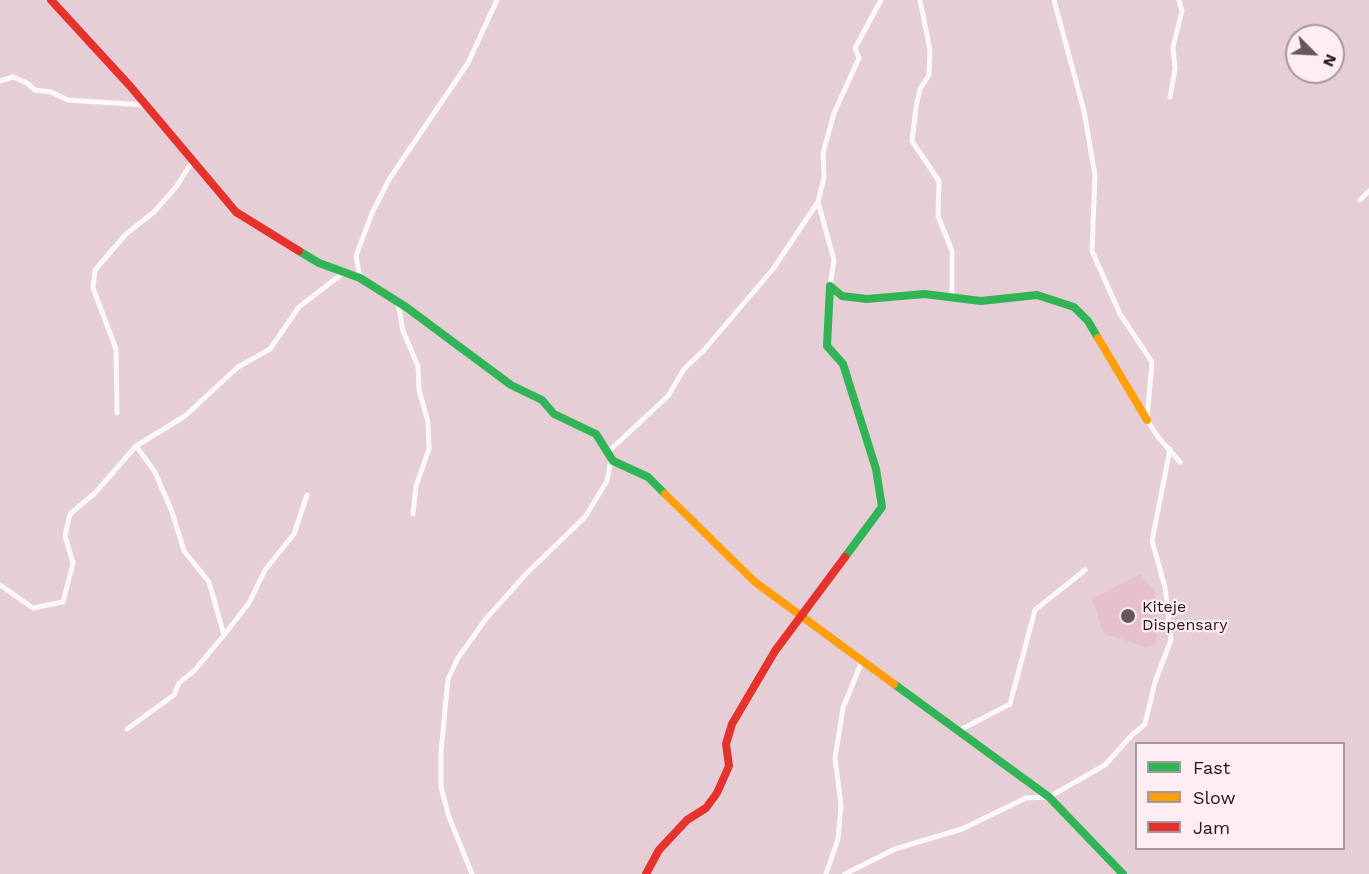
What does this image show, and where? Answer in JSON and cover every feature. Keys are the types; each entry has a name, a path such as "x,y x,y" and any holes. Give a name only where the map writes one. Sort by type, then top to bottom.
{"street":[{"path":"51,0 145,105 236,213 279,240 343,273 360,278 510,385 542,400 554,414 596,434 610,455 648,477 755,582 1049,797 1123,874"},
{"path":"360,278 356,256 372,213 390,178 468,63 497,0"},
{"path":"472,874 449,817 441,787 441,742 448,679 458,658 485,620 526,574 585,518 607,481 610,455 668,396 684,369 704,350 773,269 802,221 818,202 824,177 823,153 834,113 859,58 855,48 881,0"},
{"path":"920,0 930,50 929,75 920,89 915,107 912,141 939,181 938,216 952,251 952,298"},
{"path":"1054,0 1084,111 1095,175 1092,251 1120,314 1152,362 1148,420"},
{"path":"1170,97 1175,69 1173,47 1182,11 1179,0"},
{"path":"0,81 13,77 27,83 35,90 51,92 68,100 145,105"},
{"path":"117,413 117,349 93,288 94,270 126,234 154,212 176,187 192,162"},
{"path":"1360,200 1369,191"},
{"path":"646,874 658,850 687,820 706,808 717,793 729,766 726,744 732,724 775,651 882,507 876,469 843,364 827,346 830,286 834,260 818,202"},
{"path":"0,585 33,608 63,602 73,563 65,537 70,514 95,493 136,446 185,416 238,367 270,349 299,307 343,273"},
{"path":"830,286 842,296 901,298 924,294 981,301 1010,296 1037,295 1074,307 1088,321 1148,420 1180,462"},
{"path":"398,303 402,332 418,366 419,390 428,422 429,449 416,486 413,514"},
{"path":"136,446 155,472 172,512 184,551 209,582 224,636"},
{"path":"845,874 895,849 962,829 1026,798 1049,797 1105,765 1145,724 1155,682 1171,640 1165,587 1152,541 1170,449"},
{"path":"127,729 174,695 179,683 194,671 224,636 249,603 265,570 294,534 307,495"},
{"path":"956,731 1010,704 1035,610 1085,570"},
{"path":"826,874 838,839 841,805 835,758 843,708 862,661"}],"shaded area":[{"name":"Kiteje Dispensary","path":"1140,574 1154,589 1158,607 1156,643 1147,647 1104,634 1092,599"}],"traffic: fast":[{"path":"299,251 319,263 360,278 406,307 511,385 542,400 554,414 596,434 613,461 648,477 665,494"},
{"path":"845,557 882,507 876,469 843,364 827,346 830,286 842,296 867,299 924,294 981,301 1037,295 1074,307 1088,321 1098,338"},
{"path":"894,684 1049,797 1123,874"}],"traffic: slow":[{"path":"1098,338 1147,420"},
{"path":"665,494 755,582 894,684"}],"traffic: jam":[{"path":"51,0 130,86 236,212 299,251"},
{"path":"646,874 659,850 687,820 706,808 717,793 729,766 726,744 732,724 775,651 845,557"}],"place":[{"name":"Kiteje Dispensary","path":"1128,616"}]}
